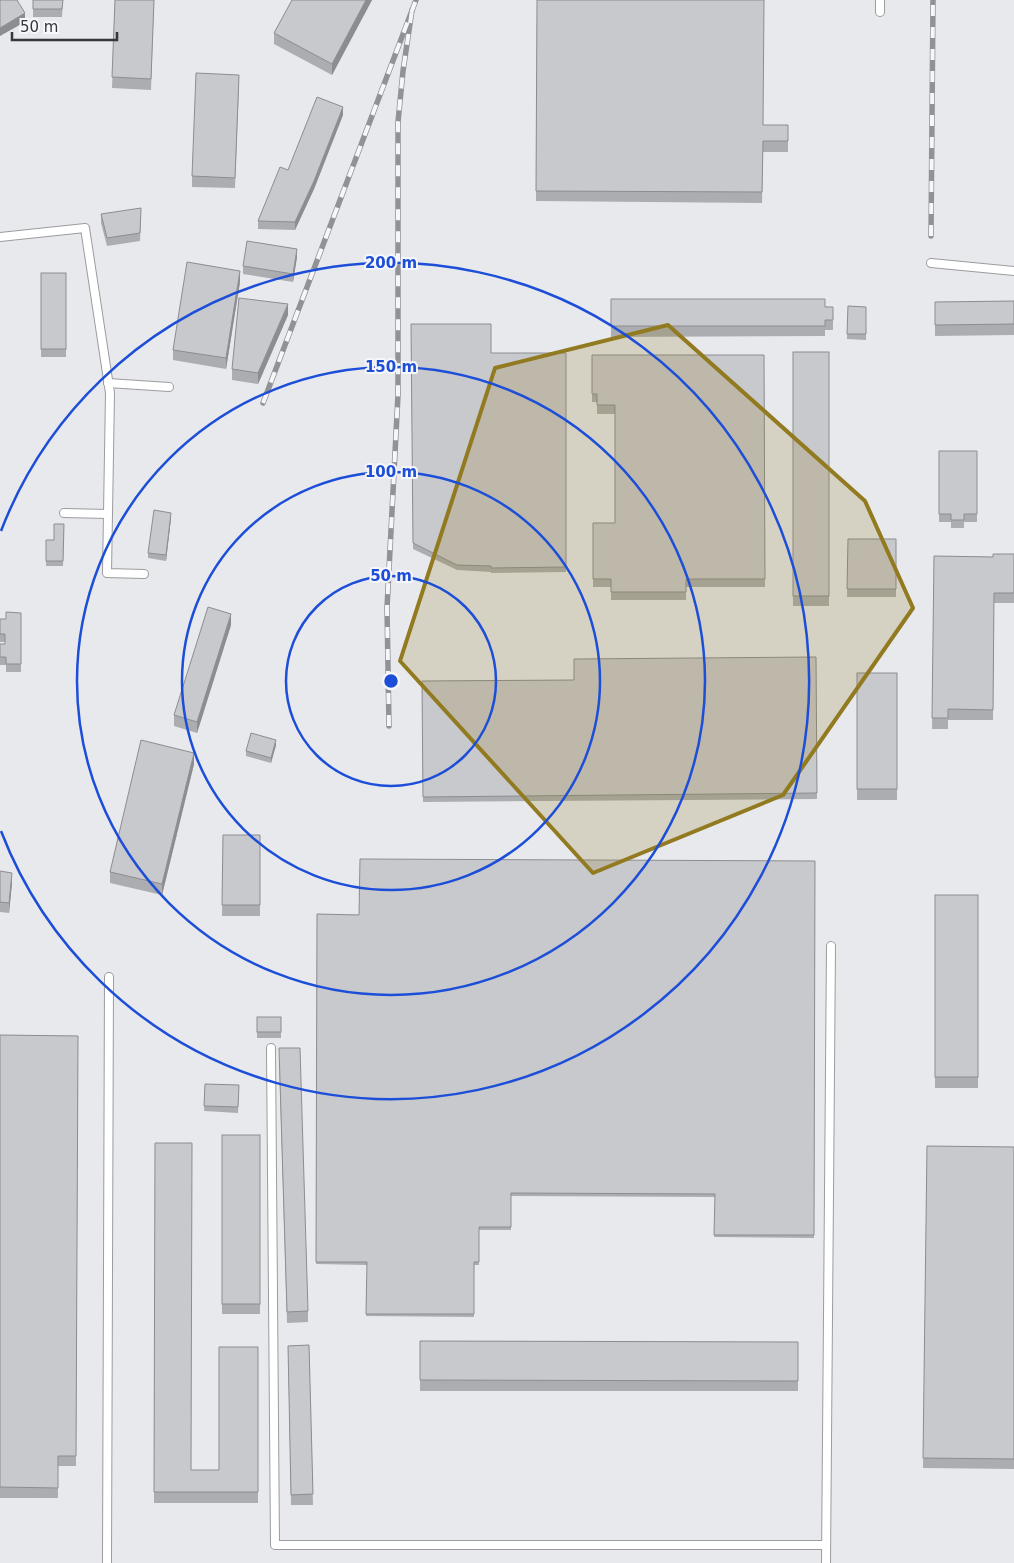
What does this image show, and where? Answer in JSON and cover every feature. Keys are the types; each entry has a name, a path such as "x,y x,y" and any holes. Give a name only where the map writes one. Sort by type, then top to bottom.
{"lane":[{"path":"880,0 880,12"},
{"path":"0,237 85,228 110,393 107,573 144,574"},
{"path":"931,263 1014,271"},
{"path":"108,383 169,387"},
{"path":"64,513 108,514"},
{"path":"826,1563 831,946"},
{"path":"107,1563 109,977"},
{"path":"271,1048 275,1545 826,1545"}],"highlighted area":[{"path":"668,325 865,501 913,608 783,795 593,873 400,661 495,368"}],"building":[{"path":"0,0 17,0 25,13 0,28"},
{"path":"33,0 63,0 62,9 33,9"},
{"path":"115,0 154,0 151,79 112,77"},
{"path":"292,0 366,0 332,64 274,33"},
{"path":"537,0 764,0 763,125 788,125 788,141 763,141 762,192 536,191"},
{"path":"196,73 239,75 235,178 192,176"},
{"path":"317,97 343,107 314,181 295,222 258,221 280,167 288,170"},
{"path":"141,208 140,233 107,238 101,214"},
{"path":"247,241 297,249 293,274 243,266"},
{"path":"187,262 240,271 226,358 173,350"},
{"path":"41,273 66,273 66,349 41,349"},
{"path":"239,298 288,304 258,373 232,369"},
{"path":"611,299 825,299 825,307 833,307 833,320 825,320 825,326 611,326"},
{"path":"1014,301 1014,324 935,325 935,302"},
{"path":"848,306 866,307 866,334 847,334"},
{"path":"411,324 491,324 491,353 566,353 566,567 491,568 491,566 457,565 413,543"},
{"path":"793,352 829,352 829,596 793,596"},
{"path":"592,355 764,355 765,579 686,579 686,592 611,592 611,579 593,579 593,523 615,523 615,405 597,405 597,394 592,394"},
{"path":"939,451 977,451 977,514 964,514 964,520 951,520 951,514 939,514"},
{"path":"154,510 171,513 166,555 148,553"},
{"path":"54,524 64,524 63,561 46,561 46,540 54,540"},
{"path":"848,539 896,539 896,589 847,589"},
{"path":"993,554 1014,554 1014,593 994,593 993,710 948,709 948,718 932,718 934,556 993,557"},
{"path":"208,607 231,614 197,722 174,715"},
{"path":"6,612 21,613 21,664 6,664 6,657 0,657 0,644 5,644 5,634 0,634 0,619 6,619"},
{"path":"816,657 817,793 423,797 422,681 574,680 574,659"},
{"path":"857,673 897,673 897,789 857,789"},
{"path":"251,733 276,740 271,758 246,751"},
{"path":"141,740 194,753 162,884 110,872"},
{"path":"223,835 260,835 260,905 222,905"},
{"path":"360,859 815,861 814,1235 714,1235 715,1194 511,1193 511,1227 479,1227 479,1262 474,1262 474,1314 366,1314 367,1262 316,1262 317,914 359,915"},
{"path":"0,871 12,873 9,903 0,902"},
{"path":"935,895 978,895 978,1077 935,1077"},
{"path":"257,1017 281,1017 281,1032 257,1032"},
{"path":"0,1035 78,1036 76,1456 58,1456 58,1488 0,1487"},
{"path":"279,1048 300,1048 308,1311 287,1312"},
{"path":"205,1084 239,1085 238,1107 204,1106"},
{"path":"222,1135 260,1135 260,1304 222,1304"},
{"path":"155,1143 192,1143 191,1470 219,1470 219,1347 258,1347 258,1492 154,1492"},
{"path":"927,1146 1014,1147 1014,1459 923,1458"},
{"path":"420,1341 798,1342 798,1381 420,1380"},
{"path":"309,1345 313,1494 291,1495 288,1346"}],"railway":[{"path":"263,403 416,0"},
{"path":"931,236 933,0"},
{"path":"389,726 387,608 398,395 398,122 412,10"}]}
